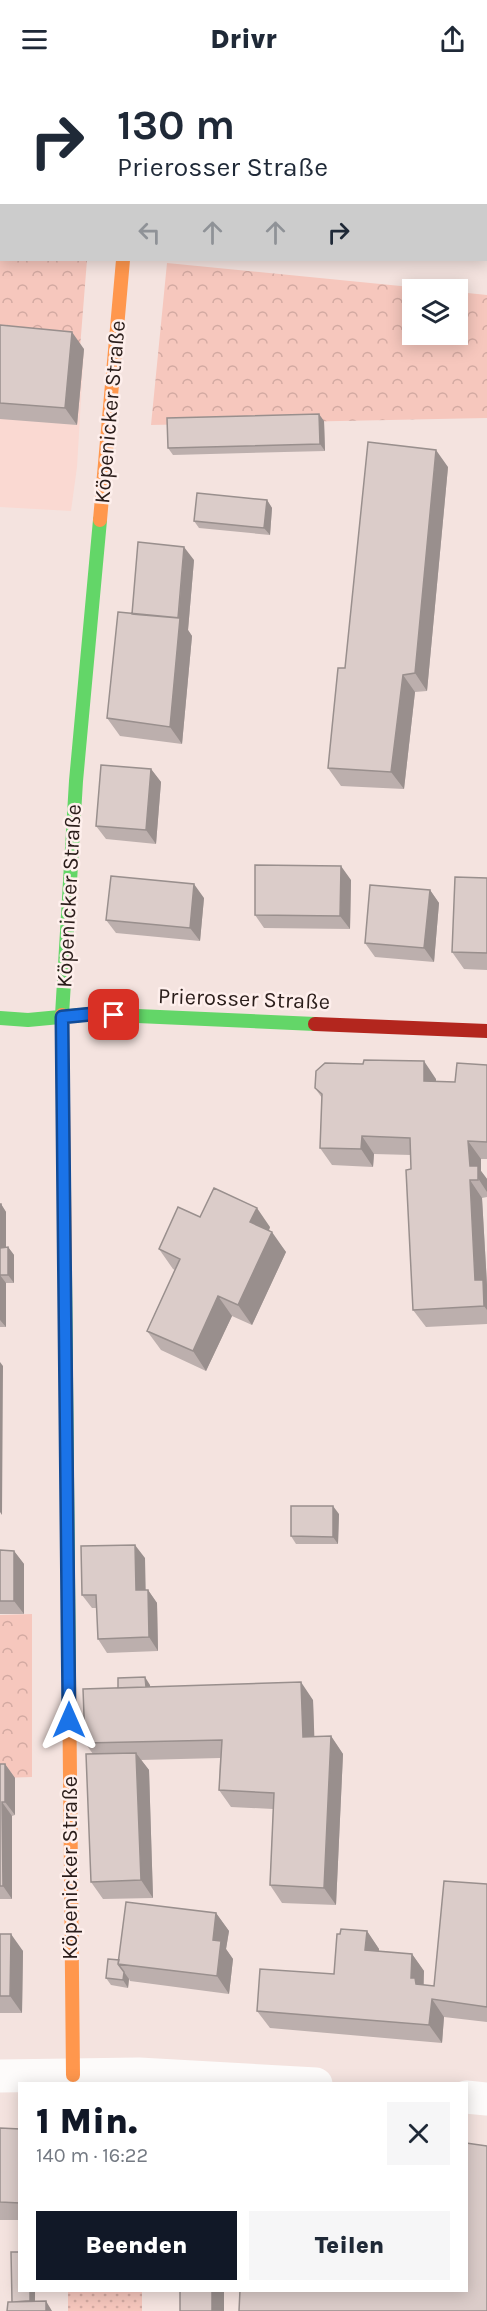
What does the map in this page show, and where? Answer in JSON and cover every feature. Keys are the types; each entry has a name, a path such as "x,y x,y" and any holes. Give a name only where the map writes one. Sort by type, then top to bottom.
{"street":[{"name":"Köpenicker Straße","path":"73,2075 62,1017 76,781 123,261"},
{"name":"Prierosser Straße","path":"0,1018 28,1020 92,1014 487,1031"},
{"path":"0,2076 139,2074 281,2082"},
{"path":"468,2097 487,2099"}],"shaded area":[{"path":"0,341 84,349 77,467 71,511 0,507"}],"green space":[{"path":"0,261 87,261 80,348 0,341"},
{"path":"167,263 402,286 402,345 468,345 468,293 487,295 487,418 151,425"},
{"path":"32,1614 32,1777 0,1778 0,1615"},
{"path":"68,2292 142,2292 142,2311 68,2311"}],"building":[{"path":"0,325 72,332 65,408 0,403"},
{"path":"319,414 320,444 168,448 167,418"},
{"path":"368,442 436,450 415,673 403,675 391,772 328,768 338,668 345,668"},
{"path":"197,493 267,500 264,528 194,521"},
{"path":"138,542 184,547 178,618 132,614"},
{"path":"118,612 180,618 170,727 107,718"},
{"path":"101,765 151,769 146,830 96,826"},
{"path":"255,865 341,866 340,916 255,915"},
{"path":"111,876 194,884 190,928 106,920"},
{"path":"455,877 487,878 487,953 452,952"},
{"path":"370,885 430,890 424,948 365,943"},
{"path":"364,1060 424,1061 424,1081 455,1082 457,1063 487,1065 487,1142 468,1141 470,1166 478,1166 478,1180 470,1180 475,1280 483,1280 484,1306 413,1310 406,1170 411,1169 410,1138 362,1136 361,1149 320,1148 322,1094 315,1088 316,1071 325,1063 363,1064"},
{"path":"214,1188 257,1208 250,1222 272,1232 238,1305 218,1296 193,1351 147,1331 180,1259 159,1249 178,1207 200,1217"},
{"path":"0,1204 1,1248 8,1247 8,1275 0,1275"},
{"path":"291,1506 333,1506 333,1537 291,1536"},
{"path":"135,1545 136,1590 148,1590 149,1637 98,1639 96,1595 82,1595 81,1546"},
{"path":"0,1550 14,1551 14,1601 0,1601"},
{"path":"145,1677 146,1687 118,1688 118,1678"},
{"path":"301,1682 303,1737 331,1736 324,1888 270,1885 274,1793 219,1790 222,1740 85,1743 83,1689"},
{"path":"136,1753 141,1880 91,1882 86,1754"},
{"path":"0,1764 5,1764 5,1802 2,1802 3,1886 0,1886"},
{"path":"444,1881 487,1884 487,2007 432,1999 429,2025 257,2011 260,1969 334,1974 337,1934 340,1934 341,1929 367,1931 365,1950 412,1954 411,1978 415,1978 416,1984 434,1986"},
{"path":"126,1902 216,1913 213,1940 221,1941 217,1976 118,1964"},
{"path":"0,1934 11,1934 10,1996 0,1996"},
{"path":"108,1959 119,1960 118,1964 124,1972 123,1980 106,1978"},
{"path":"0,2128 18,2129 18,2203 0,2202"},
{"path":"468,2143 487,2146 487,2311 239,2311 240,2292 468,2292"},
{"path":"11,2252 18,2252 18,2292 30,2292 30,2301 12,2302"},
{"path":"180,2292 212,2292 212,2311 180,2311"},
{"path":"46,2301 46,2311 7,2311 8,2302"}],"traffic: fast":[{"path":"62,1015 76,781 100,520"},
{"path":"0,1018 28,1020 92,1014 315,1024"},
{"path":"65,1274 69,1676"}],"traffic: slow":[{"path":"100,520 123,261"},
{"path":"62,1015 65,1274"},
{"path":"69,1676 73,2075"}],"traffic: jam":[{"path":"315,1024 487,1031"}],"route":[{"path":"69,1720 65,1119 62,1017 92,1014 114,1015"}]}
